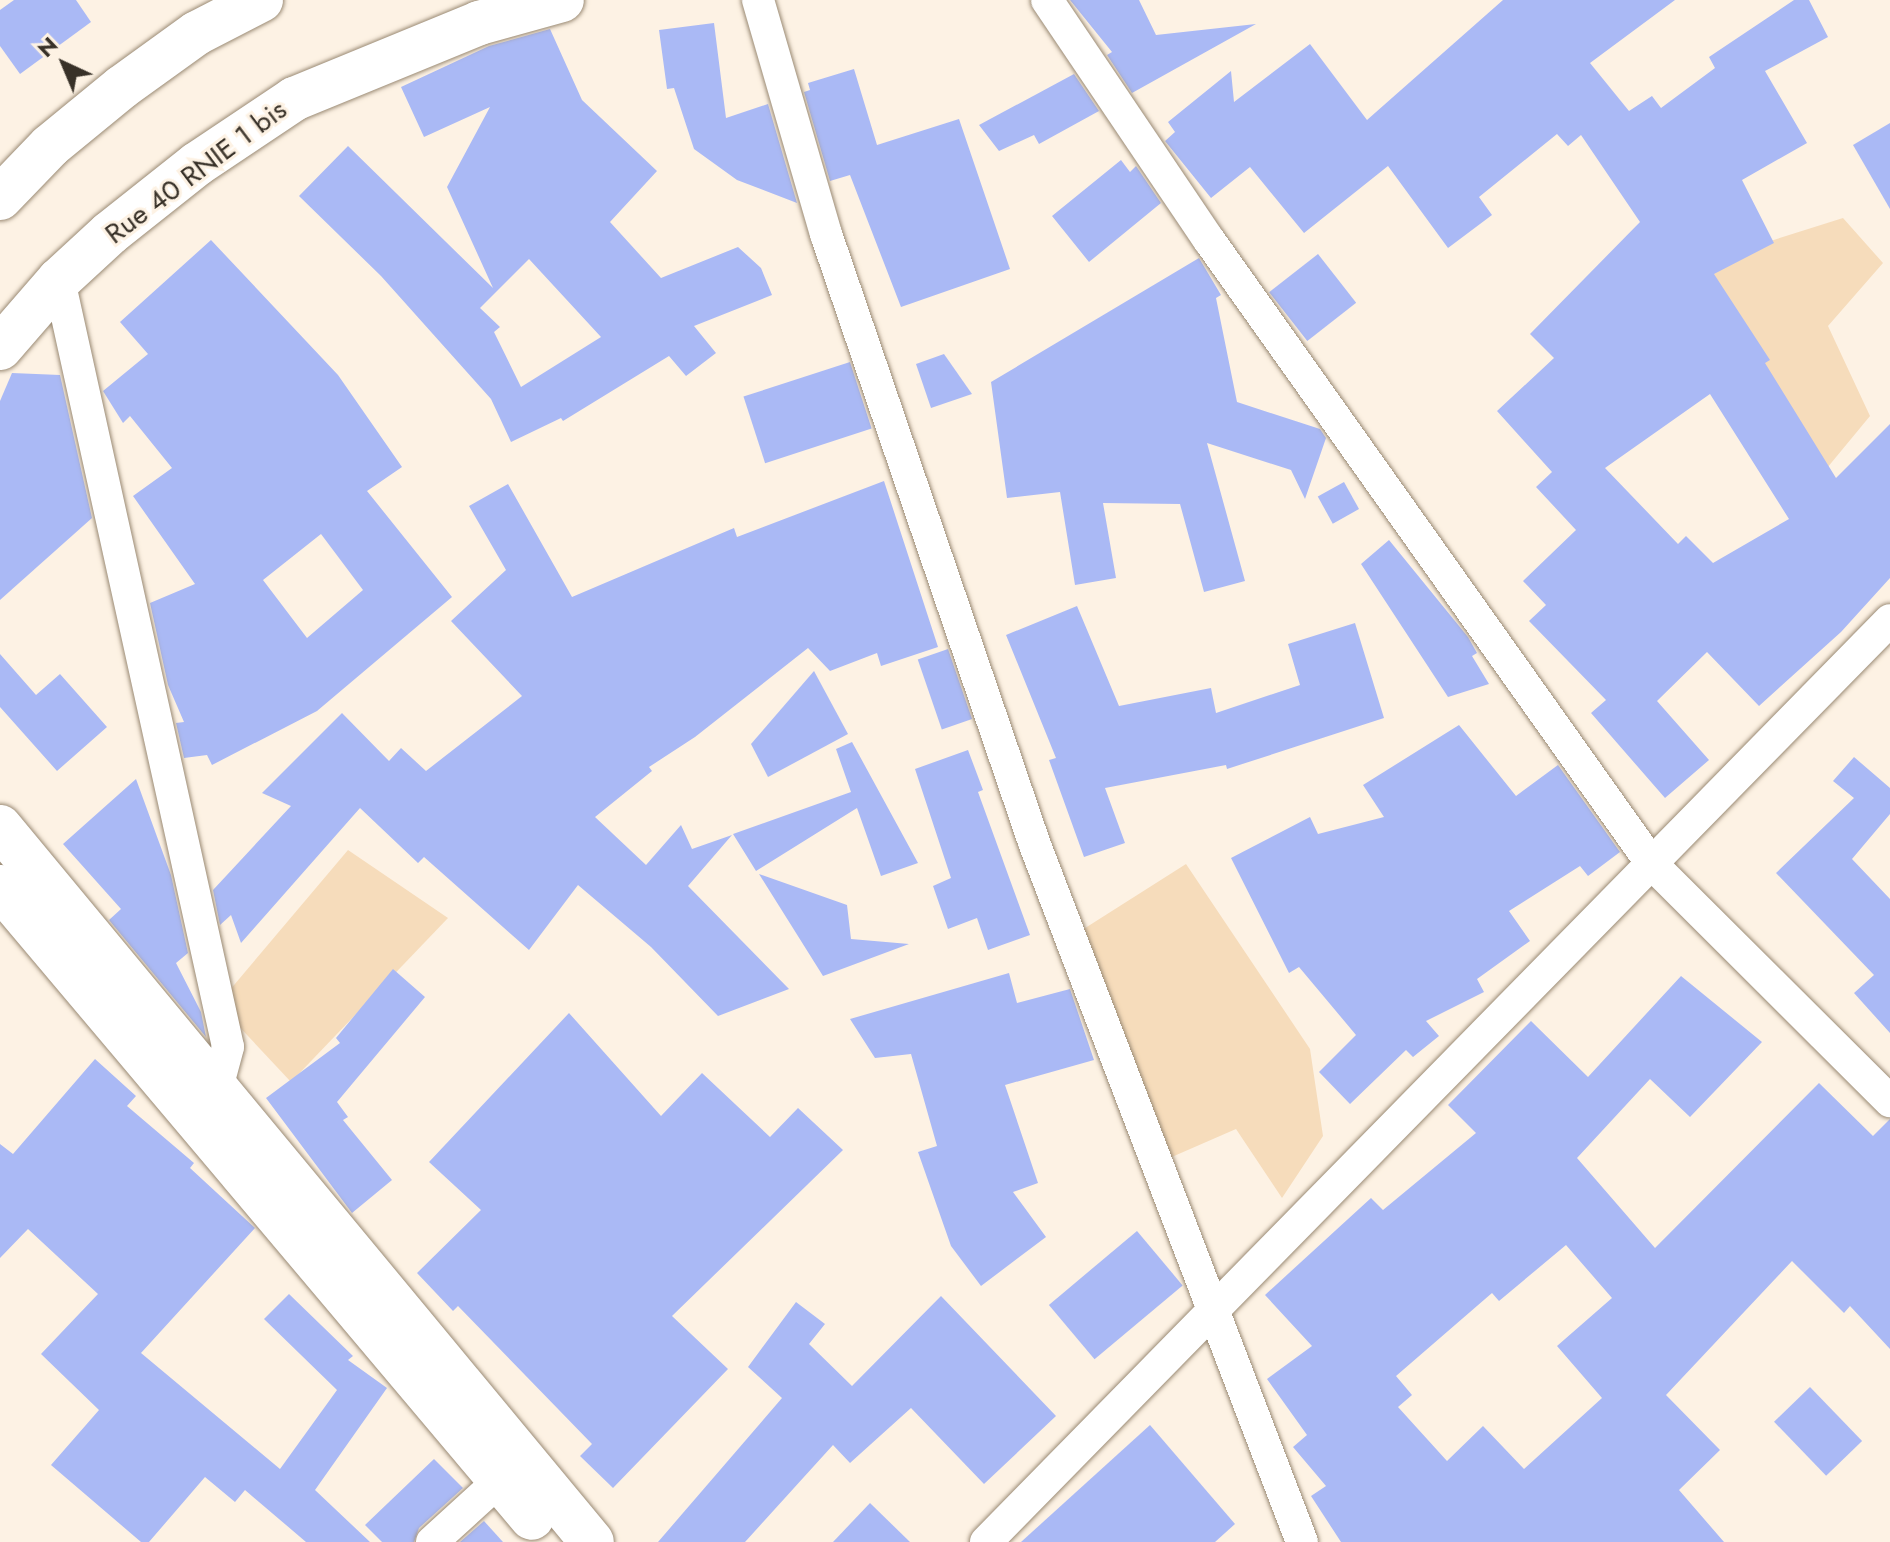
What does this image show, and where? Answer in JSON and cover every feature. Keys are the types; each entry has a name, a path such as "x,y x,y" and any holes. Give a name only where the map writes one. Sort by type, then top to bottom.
{"street":[{"path":"0,198 50,146 122,87 197,33 261,0"},
{"name":"Rue 40 RNIE 1 bis","path":"0,348 59,280 197,164 294,99 479,23 562,0"},
{"path":"758,0 826,234 1035,845 1302,1542"},
{"path":"1047,0 1209,240 1652,864 1890,1101"},
{"path":"59,280 228,1047 217,1088"},
{"path":"986,1542 1216,1312 1890,620"},
{"path":"0,827 592,1542"},
{"path":"0,887 553,1542"},
{"path":"432,1542 499,1481"}],"shaded area":[{"path":"1843,218 1883,263 1828,326 1870,416 1808,491 1688,284 1761,244"},
{"path":"348,850 448,918 291,1082 218,1004"},
{"path":"1186,864 1310,1049 1323,1136 1282,1198 1236,1129 1158,1163 1071,937"}],"building":[{"path":"14,0 76,0 91,22 20,74 0,46 0,10"},
{"path":"1070,0 1139,0 1156,35 1256,24 1132,93 1107,55 1112,52"},
{"path":"1503,0 1675,0 1590,63 1629,111 1652,96 1661,108 1715,68 1709,57 1794,0 1809,0 1828,37 1765,71 1807,143 1742,180 1774,243 1714,274 1770,360 1765,363 1836,478 1890,424 1890,578 1841,632 1759,706 1707,652 1657,701 1709,760 1665,798 1591,713 1606,700 1529,621 1546,605 1523,581 1576,530 1536,487 1552,472 1497,411 1554,358 1530,334 1640,222 1581,135 1568,146 1557,134 1479,197 1492,215 1448,248 1388,166 1304,233 1250,167 1211,198 1165,141 1175,132 1168,122 1231,71 1234,102 1310,44 1367,120","holes":["1710,394 1789,519 1713,563 1686,536 1678,544 1605,468"]},
{"path":"714,23 726,118 768,104 797,203 737,180 694,149 674,88 667,89 659,30"},
{"path":"550,29 582,100 657,171 610,222 661,278 738,247 761,268 772,295 694,326 716,353 686,376 669,356 563,421 561,418 511,442 491,399 381,276 299,196 348,146 493,288 447,187 490,107 424,137 401,87 489,46","holes":["529,259 601,337 521,387 494,332 500,327 480,308"]},
{"path":"854,69 877,145 959,119 1010,269 901,307 850,175 830,181 804,92 810,90 808,83"},
{"path":"1074,74 1099,111 1039,144 1034,135 999,151 979,125"},
{"path":"1890,123 1890,209 1853,145"},
{"path":"1121,160 1130,172 1136,166 1161,203 1089,262 1052,216"},
{"path":"211,240 338,375 402,467 367,491 452,597 317,711 212,765 207,755 184,758 176,723 184,722 168,685 150,603 195,584 133,496 172,468 130,416 123,423 103,391 148,354 120,322","holes":["321,534 363,590 307,638 263,580"]},
{"path":"1318,254 1356,303 1307,341 1269,292"},
{"path":"1199,258 1221,295 1216,298 1237,402 1320,429 1326,438 1305,499 1291,470 1207,443 1245,581 1204,592 1180,504 1103,503 1116,578 1075,585 1060,492 1007,498 991,382"},
{"path":"944,354 972,394 931,408 916,364"},
{"path":"850,362 872,429 765,463 743,397"},
{"path":"12,373 60,375 92,518 0,600 0,401"},
{"path":"884,481 938,647 881,666 877,653 830,671 808,648 695,737 649,767 652,771 595,817 646,865 681,825 692,849 732,835 688,886 789,989 718,1016 651,947 578,885 529,950 424,857 418,863 360,808 241,943 231,915 220,925 213,890 291,806 262,793 342,713 389,761 401,748 426,771 522,696 451,621 506,570 469,506 508,484 572,597 734,528 737,537"},
{"path":"1344,482 1359,509 1333,524 1318,497"},
{"path":"1389,540 1468,637 1477,653 1472,656 1489,684 1448,697 1361,564"},
{"path":"1077,606 1119,706 1211,688 1216,713 1300,685 1288,644 1355,623 1384,718 1227,769 1226,765 1105,788 1125,843 1084,857 1049,760 1056,758 1006,635"},
{"path":"948,649 972,719 942,729 918,659"},
{"path":"0,654 36,695 60,674 107,727 57,771 0,707"},
{"path":"814,671 848,734 768,777 751,744"},
{"path":"1459,725 1516,796 1558,765 1620,852 1588,876 1580,866 1509,911 1530,941 1477,979 1484,992 1426,1021 1439,1036 1413,1057 1406,1050 1350,1104 1319,1072 1356,1035 1299,967 1289,973 1231,858 1310,817 1318,834 1384,817 1363,785"},
{"path":"852,742 918,863 881,876 857,808 756,871 733,834 851,792 836,749"},
{"path":"968,750 983,790 978,792 1030,935 988,950 977,918 948,929 933,886 951,878 915,769"},
{"path":"1854,757 1890,788 1890,814 1852,859 1890,899 1890,1033 1854,993 1874,975 1776,873 1854,798 1833,781"},
{"path":"136,779 171,875 188,953 176,963 201,1012 206,1037 109,920 121,909 63,844"},
{"path":"759,874 847,905 851,939 909,944 823,976"},
{"path":"393,969 425,997 337,1102 348,1117 343,1120 392,1180 352,1213 266,1098 340,1043 336,1038"},
{"path":"1009,973 1017,1003 1070,989 1094,1060 1005,1085 1038,1183 1013,1192 1046,1237 981,1286 951,1246 918,1152 937,1146 911,1054 875,1058 850,1019"},
{"path":"1681,976 1762,1042 1690,1117 1650,1079 1577,1158 1655,1248 1819,1083 1873,1136 1890,1119 1890,1349 1850,1306 1844,1313 1792,1261 1666,1395 1720,1450 1679,1490 1724,1542 1341,1542 1311,1496 1326,1486 1293,1447 1307,1435 1267,1379 1312,1346 1265,1295 1371,1198 1383,1210 1476,1133 1448,1105 1531,1021 1588,1077","holes":["1566,1245 1612,1298 1557,1346 1602,1398 1524,1469 1483,1426 1447,1461 1398,1407 1412,1395 1396,1376 1492,1293 1499,1301"]},
{"path":"569,1013 661,1116 702,1073 770,1137 798,1108 843,1150 672,1316 728,1369 613,1488 580,1456 592,1444 458,1306 453,1311 417,1273 481,1210 429,1162"},
{"path":"95,1059 136,1096 127,1106 194,1163 190,1168 255,1228 141,1353 280,1469 337,1390 264,1319 289,1294 353,1356 348,1360 387,1388 315,1490 370,1542 306,1542 245,1490 235,1502 205,1477 149,1542 141,1542 51,1465 99,1410 41,1354 98,1294 28,1229 0,1258 0,1144 13,1154"},
{"path":"1137,1231 1183,1285 1095,1359 1049,1305"},
{"path":"941,1296 1056,1416 984,1484 911,1408 850,1463 833,1445 745,1542 658,1542 782,1398 748,1367 796,1302 825,1324 809,1344 852,1386"},
{"path":"1810,1387 1862,1441 1826,1476 1774,1422"},
{"path":"1150,1425 1235,1524 1215,1542 1021,1542"},
{"path":"434,1459 463,1488 419,1528 414,1542 382,1542 365,1525"},
{"path":"870,1503 910,1542 833,1542"},
{"path":"484,1521 503,1542 460,1542"}]}
